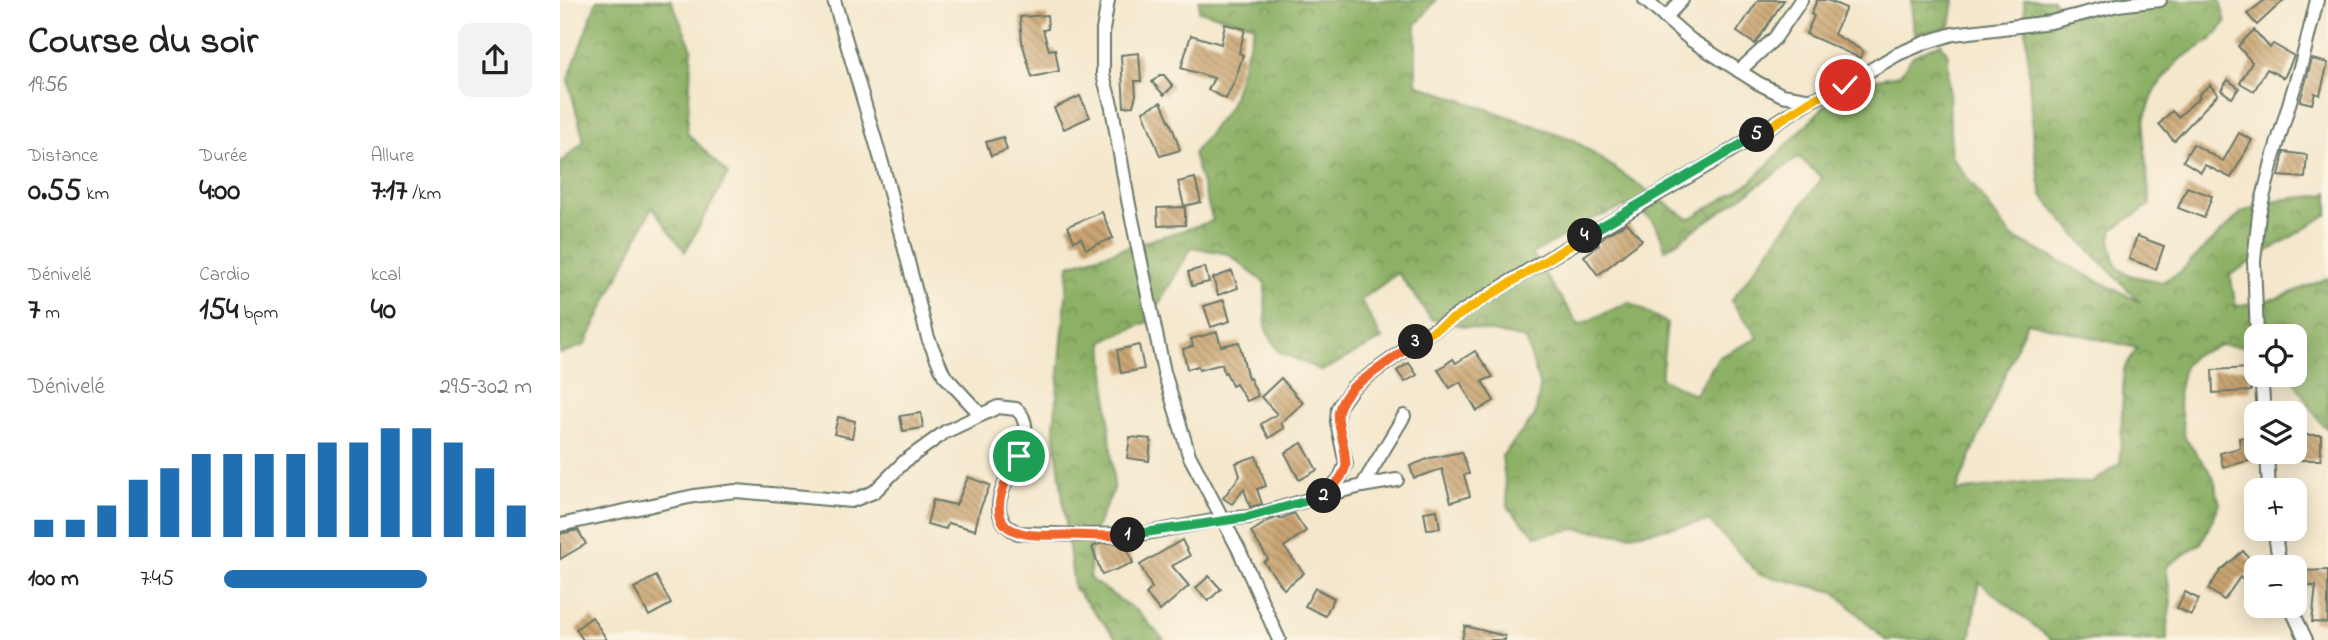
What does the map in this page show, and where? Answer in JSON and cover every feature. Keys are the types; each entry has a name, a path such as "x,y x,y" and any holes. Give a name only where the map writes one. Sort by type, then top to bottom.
{"street":[{"path":"834,0 888,182 928,338 944,375 981,415"},
{"path":"1108,0 1103,30 1103,75 1112,108 1128,201 1164,372 1189,455 1223,519 1279,640"},
{"path":"1645,0 1691,40 1758,83 1782,95 1812,100"},
{"path":"1665,18 1682,0"},
{"path":"1739,71 1775,38 1801,0"},
{"path":"1325,495 1340,478 1346,464 1337,422 1338,408 1353,387 1424,336 1529,270 1812,100 1845,85 1898,54 1953,34 2051,22 2118,5 2160,0"},
{"path":"2257,324 2254,261 2259,214 2317,0"},
{"path":"560,526 694,496 736,491 851,500 874,492 889,475 924,445 945,432 998,407 1008,406 1016,409 1024,418 1025,435 1019,456 1006,478 1000,497 1001,515 1008,528 1018,533 1122,536 1249,517 1325,495 1397,480"},
{"path":"1362,486 1404,416"},
{"path":"2296,618 2306,640"}],"green space":[{"path":"597,0 671,0 692,49 687,133 728,174 685,252 652,207 585,345 560,354 560,164 584,141 568,80"},
{"path":"1199,0 1436,0 1416,25 1416,84 1572,139 1689,219 1751,182 1845,85 1899,75 1913,56 1941,43 1948,55 1951,156 2012,237 2140,302 2076,236 2042,195 2033,142 2024,0 2053,0 2075,16 2090,13 2110,0 2220,0 2226,22 2211,40 2179,60 2156,88 2145,117 2143,131 2150,205 2113,229 2110,243 2117,267 2128,275 2162,282 2179,273 2242,212 2270,201 2323,195 2328,192 2328,214 2230,275 2236,306 2278,298 2328,278 2328,429 2320,422 2298,387 2307,387 2307,324 2244,324 2244,347 2221,345 2194,355 2184,366 2178,395 2185,438 2213,476 2220,504 2201,543 2166,567 2171,602 2167,640 2052,640 1979,582 1970,640 1885,640 1835,592 1759,574 1709,521 1630,535 1577,529 1536,536 1508,508 1502,456 1535,416 1540,388 1526,339 1431,319 1398,273 1361,300 1382,339 1322,371 1278,351 1266,330 1265,283 1228,254 1192,247 1148,322 1103,341 1114,489 1091,538 1090,579 1138,612 1164,640 1118,640 1074,588 1054,428 1069,265 1213,221 1193,154 1230,106 1255,25 1199,11","holes":["1799,157 1822,178 1731,301 1758,338 1719,357 1694,395 1661,378 1667,323 1629,302 1579,325 1532,254 1595,218 1630,205 1654,223 1665,250","2027,322 2137,348 2124,369 2120,463 2092,483 2036,482 1956,491"]},
{"path":"1911,0 1954,0 1950,27 1914,34"}],"building":[{"path":"1758,0 1784,0 1755,44 1737,32"},
{"path":"1817,0 1827,0 1846,8 1834,34 1863,51 1860,58 1806,34"},
{"path":"2265,0 2284,0 2257,25 2247,14"},
{"path":"1047,15 1048,29 1043,30 1049,50 1055,49 1059,71 1032,77 1022,42 1020,17"},
{"path":"1225,24 1245,29 1239,53 1243,55 1226,99 1208,90 1214,78 1181,68 1191,35 1221,44"},
{"path":"2254,30 2270,48 2273,44 2294,56 2284,78 2267,69 2254,91 2240,83 2252,62 2238,46"},
{"path":"1139,53 1141,81 1135,81 1136,95 1133,106 1124,107 1121,55"},
{"path":"2312,59 2328,63 2320,95 2315,93 2312,104 2300,101"},
{"path":"1164,75 1173,86 1164,95 1152,82"},
{"path":"2228,80 2239,88 2232,98 2221,90"},
{"path":"2210,85 2218,94 2174,141 2159,124 2172,111 2178,117"},
{"path":"1080,96 1090,117 1064,129 1054,108"},
{"path":"1161,102 1180,150 1160,156 1143,111"},
{"path":"2239,133 2252,140 2231,178 2205,165 2201,172 2183,161 2193,144 2223,161"},
{"path":"1003,137 1007,150 991,156 986,142"},
{"path":"2284,152 2307,155 2305,178 2279,176"},
{"path":"1195,178 1201,202 1184,206 1178,182"},
{"path":"2187,187 2212,196 2204,218 2178,208"},
{"path":"1185,207 1185,225 1158,226 1157,208"},
{"path":"1102,212 1113,238 1086,249 1081,238 1074,241 1068,226"},
{"path":"1627,223 1642,240 1598,275 1584,256 1599,245 1597,243 1607,234"},
{"path":"2137,236 2164,246 2156,269 2129,259"},
{"path":"1205,267 1209,282 1192,286 1188,272"},
{"path":"1232,271 1238,288 1218,295 1213,278"},
{"path":"1224,300 1230,321 1211,327 1204,306"},
{"path":"1217,332 1221,346 1239,342 1248,379 1250,378 1258,396 1247,401 1236,384 1232,386 1222,364 1199,370 1198,366 1187,369 1183,349 1193,346 1191,339"},
{"path":"1139,345 1144,369 1121,373 1117,350"},
{"path":"1475,351 1493,377 1482,381 1494,401 1477,411 1460,382 1450,388 1438,370 1453,359 1456,363"},
{"path":"1409,363 1417,375 1405,382 1397,371"},
{"path":"2244,368 2244,387 2251,387 2251,391 2213,393 2212,370"},
{"path":"1281,378 1303,403 1281,423 1284,428 1269,438 1261,424 1277,414 1261,397"},
{"path":"921,413 923,428 903,431 900,416"},
{"path":"838,417 855,421 852,438 834,434"},
{"path":"2307,435 2321,435 2321,460 2307,460"},
{"path":"1130,437 1151,439 1149,461 1127,458"},
{"path":"2244,437 2244,462 2223,467 2220,453 2240,448 2239,438"},
{"path":"1302,443 1317,470 1299,480 1285,453"},
{"path":"1462,452 1469,474 1464,475 1470,496 1451,502 1442,469 1414,478 1410,466 1430,458"},
{"path":"1256,456 1266,486 1257,489 1262,504 1250,507 1244,489 1232,504 1223,498 1240,476 1236,463"},
{"path":"968,477 990,485 975,530 948,523 946,529 927,524 933,500 956,505"},
{"path":"1437,510 1440,528 1427,529 1424,512"},
{"path":"1294,513 1306,531 1284,547 1304,573 1284,589 1264,562 1268,559 1251,532 1268,521"},
{"path":"578,530 586,544 560,559 560,534"},
{"path":"1182,540 1190,556 1172,566 1189,586 1160,611 1146,594 1152,588 1140,565"},
{"path":"1102,543 1125,543 1133,563 1102,575 1092,547"},
{"path":"2243,551 2246,555 2244,555 2244,577 2240,577 2224,600 2208,589 2221,570"},
{"path":"2328,570 2328,623 2312,622 2316,586 2307,586 2307,571"},
{"path":"656,576 671,604 649,616 634,588"},
{"path":"1209,576 1221,589 1208,601 1196,588"},
{"path":"1315,588 1334,598 1325,616 1305,606"},
{"path":"2185,592 2199,599 2191,615 2177,608"},
{"path":"592,617 607,640 583,640 576,629"},
{"path":"1465,626 1505,636 1505,640 1462,640"}],"route":[{"path":"1019,456 1006,478 1000,497 1001,515 1008,528 1018,533 1122,536 1141,534 1249,517 1325,495 1340,478 1346,464 1337,422 1338,408 1353,387 1424,336 1529,270 1812,100 1845,85"}]}
